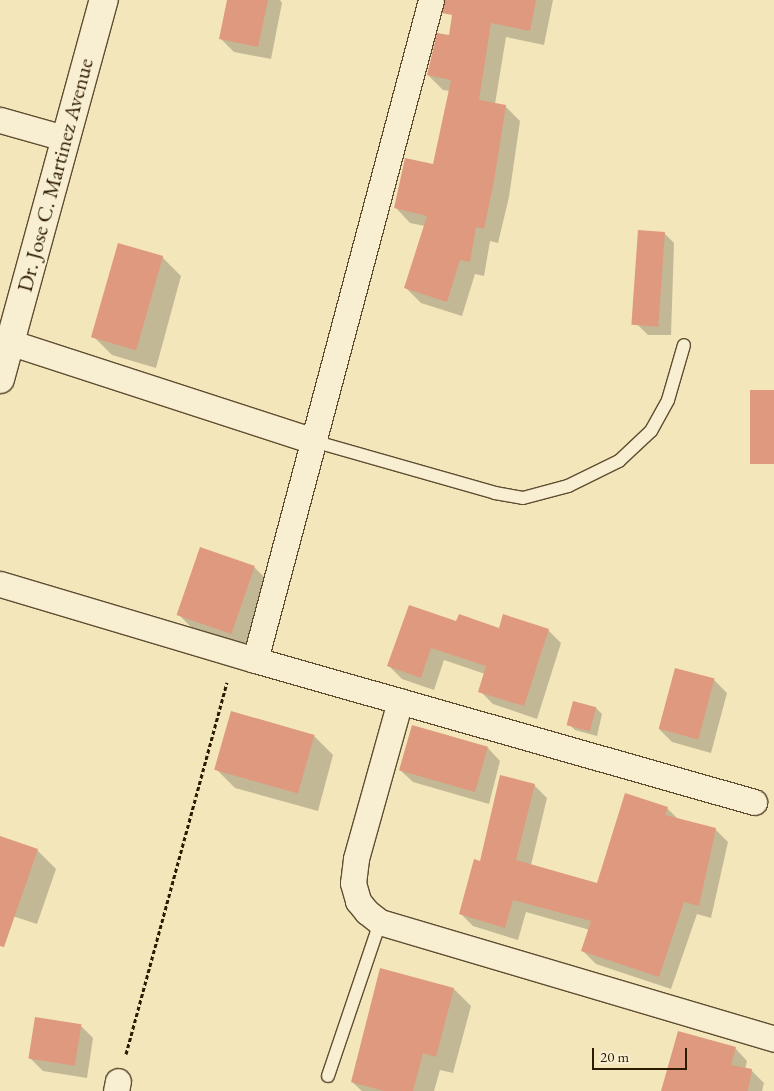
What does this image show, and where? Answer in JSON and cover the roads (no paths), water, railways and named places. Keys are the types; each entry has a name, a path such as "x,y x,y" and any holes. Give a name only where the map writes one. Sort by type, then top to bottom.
{"street":[{"name":"Dr. Jose C. Martinez Avenue","path":"0,379 64,138 104,0"},
{"path":"245,658 314,441 430,0"},
{"path":"0,120 64,138"},
{"path":"9,342 314,441"},
{"path":"0,584 245,658 754,802"},
{"path":"400,701 356,860 354,883 358,901 380,922 774,1039"}],"lane":[{"path":"314,441 496,493 523,498 568,486 619,461 652,431 668,400 684,345"},
{"path":"328,1076 380,922"}]}
